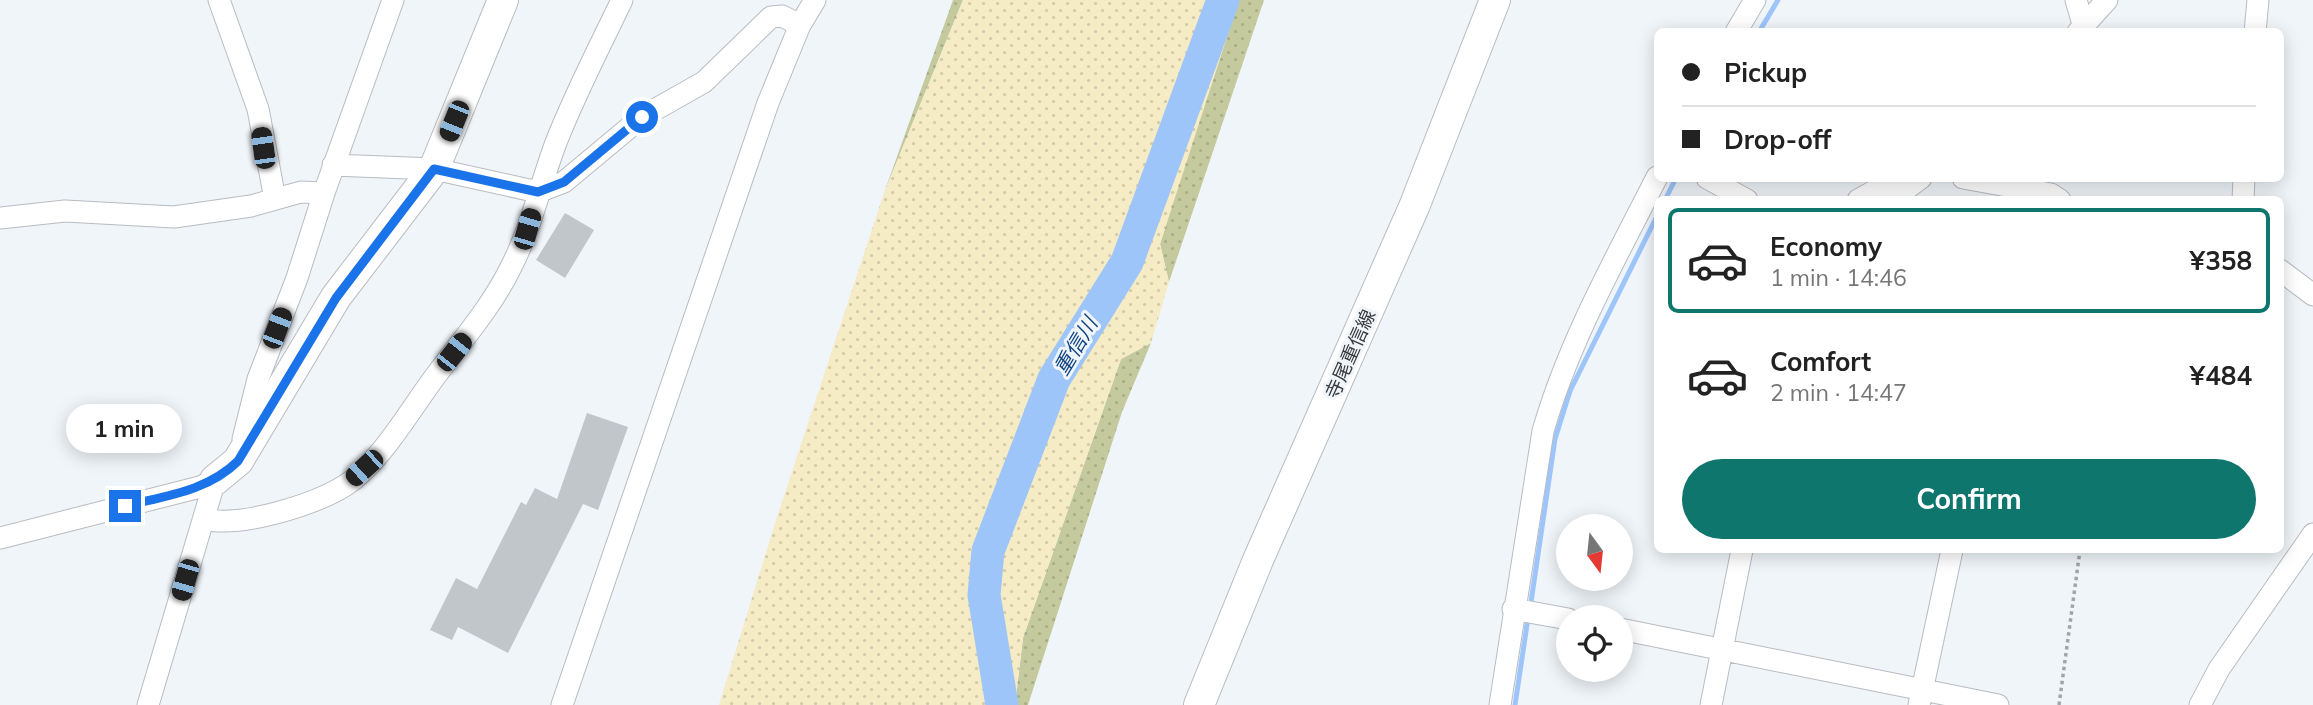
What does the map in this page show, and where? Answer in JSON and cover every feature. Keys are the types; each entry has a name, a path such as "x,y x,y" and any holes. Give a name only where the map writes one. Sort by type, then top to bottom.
{"main road":[{"path":"215,480 238,461 336,298 434,169 503,0"},
{"name":"寺尾重信線","path":"1199,705 1258,560 1414,207 1495,0"}],"street":[{"path":"219,0 258,109 275,200"},
{"path":"238,461 258,379 297,278 333,165 393,0"},
{"path":"204,519 221,523 257,518 330,492 346,484 364,468 497,294 518,252 558,138 622,0"},
{"path":"562,705 768,103 800,25 815,0"},
{"path":"1738,28 1755,0"},
{"path":"2076,0 2080,28"},
{"path":"2080,28 2107,0"},
{"path":"2255,28 2258,0"},
{"path":"333,165 434,169 538,192 564,182 642,117 704,82 771,17 782,16 800,25"},
{"path":"1500,705 1543,431 1573,346 1655,182"},
{"path":"1714,182 1740,196"},
{"path":"1865,196 1875,190 1902,192 1916,182"},
{"path":"1987,182 2054,196"},
{"path":"0,218 65,211 174,217 251,206 301,192 324,193"},
{"path":"2284,273 2313,295"},
{"path":"148,705 215,480"},
{"path":"0,538 200,487 215,480"},
{"path":"2200,705 2220,669 2313,534"},
{"path":"1711,705 1741,553"},
{"path":"1920,697 1951,553"},
{"path":"1513,609 1556,618"},
{"path":"1633,631 1722,648 1920,697 1998,705"}],"path":[{"path":"2059,705 2080,553"}],"green space":[{"path":"953,0 963,0 884,193"},
{"path":"1236,0 1264,0 1169,282 1160,244"},
{"path":"1151,343 1122,412 1028,705 1015,705 1023,638 1121,359"}],"sand":[{"path":"963,0 1239,0 1160,244 1169,282 1151,343 1121,359 1023,638 1015,705 719,705 776,520 884,193"}],"building":[{"path":"565,213 594,230 565,278 536,260"},
{"path":"587,413 628,427 598,510 583,504 508,653 458,627 452,640 430,630 456,578 477,589 521,502 526,505 535,488 557,499"}],"waterway":[{"name":"重信川","path":"1002,705 984,595 988,551 1054,379 1127,262 1223,0"},
{"path":"1761,28 1778,0"},
{"path":"1667,196 1674,182"},
{"path":"1530,609 1555,439 1570,391 1654,222"},
{"path":"1515,705 1528,618"}],"route":[{"path":"125,506 200,487 226,473 238,461 336,298 434,169 538,192 551,189 564,182 642,117"}]}
